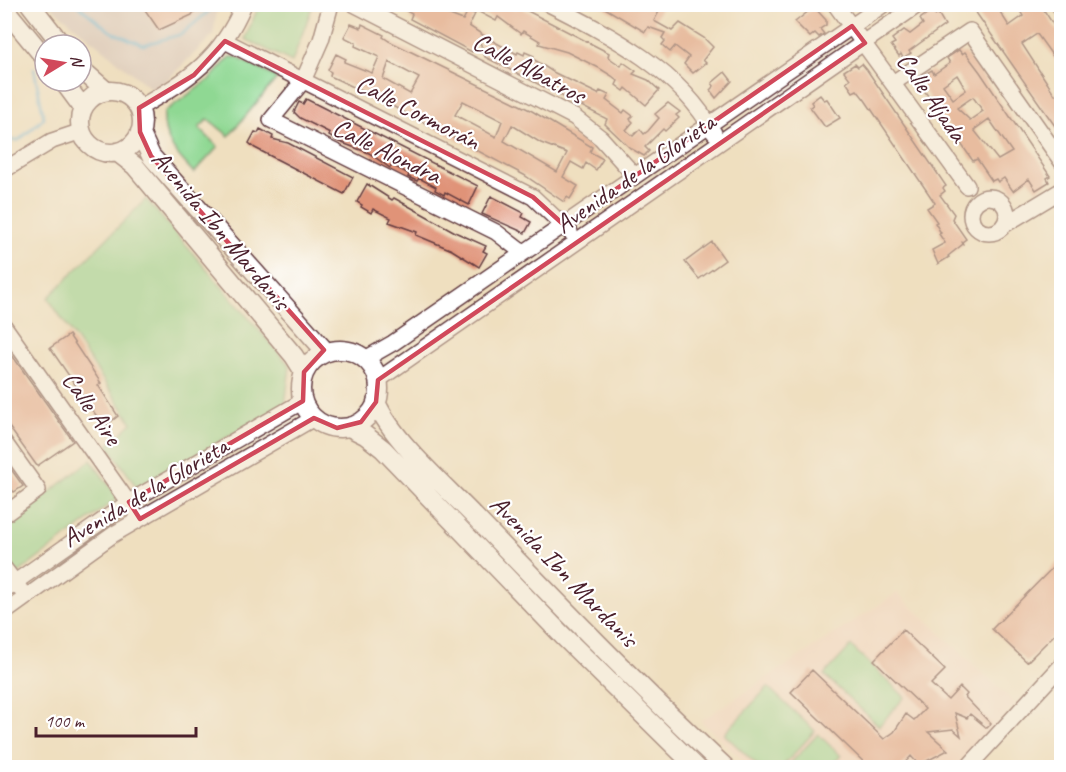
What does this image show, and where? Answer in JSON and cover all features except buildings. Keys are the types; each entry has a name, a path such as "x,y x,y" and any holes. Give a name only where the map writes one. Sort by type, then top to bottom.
{"main road":[{"path":"30,4 53,33"},
{"path":"4,8 33,43"},
{"path":"93,80 106,91 125,94 139,108 142,116 140,132 127,148 117,152 100,150 86,139 82,131 84,108 89,100 106,91"},
{"path":"72,93 84,108"},
{"name":"Avenida Ibn Mardanis","path":"140,132 151,156 326,352"},
{"name":"Avenida Ibn Mardanis","path":"117,152 144,176 294,356 304,372"},
{"path":"346,350 365,359 378,380 376,402 366,417 349,427 337,428 314,418 303,401 301,382 304,372 317,357 326,352 346,350"},
{"name":"Avenida Ibn Mardanis","path":"376,402 385,421 465,507 578,624 726,768"},
{"name":"Avenida Ibn Mardanis","path":"349,427 365,435 383,449 562,636 697,768"}],"street":[{"path":"139,108 194,75 225,41 244,4"},
{"path":"303,81 321,40 331,4"},
{"name":"Calle Albatros","path":"354,4 574,117 601,138 635,176"},
{"path":"549,4 643,57 675,85 710,125 720,144"},
{"name":"Calle Aljada","path":"835,4 966,186"},
{"name":"Avenida de la Glorieta","path":"378,380 720,144 859,35 884,4"},
{"name":"Avenida de la Glorieta","path":"365,359 393,343 710,125 859,35 918,4"},
{"path":"1058,4 1062,9"},
{"path":"892,82 970,31 1062,162"},
{"name":"Calle Cormorán","path":"225,41 532,197 564,225 577,242"},
{"name":"Calle Alondra","path":"303,81 271,120 496,232 523,253"},
{"path":"4,170 52,141 82,131"},
{"path":"966,186 987,197 998,199 1005,208 1004,225"},
{"path":"966,186 973,224 982,232 994,232 1062,190"},
{"path":"971,212 976,201 987,197"},
{"name":"Calle Aire","path":"4,326 140,519"},
{"name":"Avenida de la Glorieta","path":"10,586 129,502 303,401"},
{"name":"Avenida de la Glorieta","path":"4,613 114,534 314,418"},
{"path":"4,442 38,490 4,515"},
{"path":"4,567 10,586 25,597"},
{"path":"967,768 1062,665"}],"highlighted area":[{"path":"852,26 865,43 378,380 376,402 361,422 337,428 314,418 140,519 129,502 303,401 304,372 324,350 151,156 140,132 139,108 194,75 225,41 533,197 564,225"}],"shaded area":[{"path":"49,5 218,5 213,35 155,92 93,41 93,33 83,33"},
{"path":"897,593 1016,704 956,767 750,767 701,721"}],"green space":[{"path":"259,5 313,5 292,62 245,39"},
{"path":"230,57 236,57 277,78 229,136 208,119 199,128 218,147 194,173 176,153 168,139 164,112 210,79"},
{"path":"146,199 290,366 285,405 137,488 108,445 132,423 48,298"},
{"path":"91,460 118,498 5,583 5,527"},
{"path":"851,646 905,697 879,726 824,675"},
{"path":"768,687 815,731 782,767 759,767 724,734"},
{"path":"818,734 841,756 830,767 787,767"}],"waterway":[{"path":"76,4 110,31 143,45 182,34 209,11 210,4"},
{"path":"4,141 19,140 44,118 39,93"}]}
